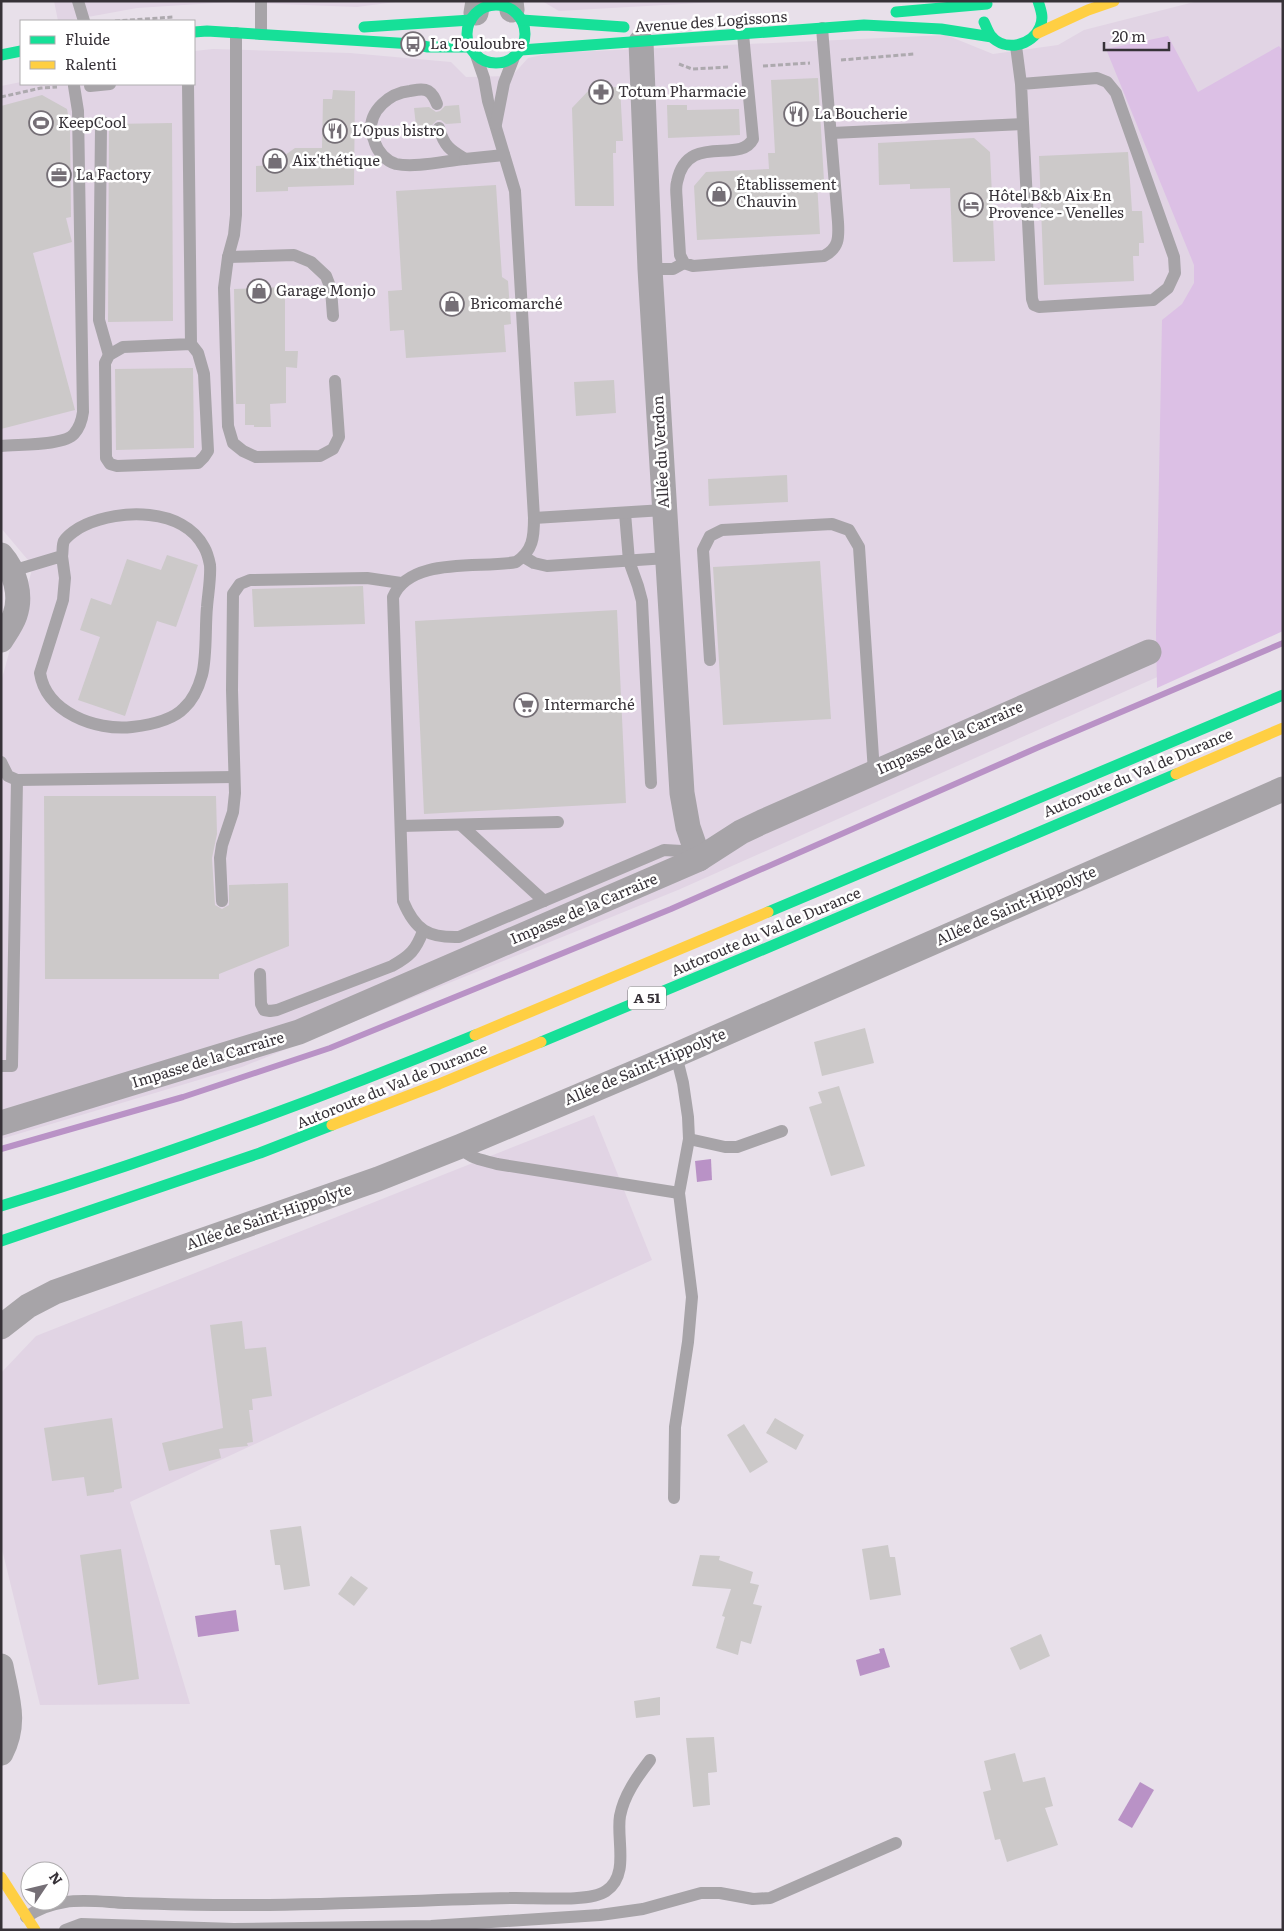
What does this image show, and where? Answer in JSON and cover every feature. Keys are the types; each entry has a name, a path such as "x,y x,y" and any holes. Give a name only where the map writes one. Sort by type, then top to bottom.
{"main road":[{"path":"1038,1 1042,15 1042,24 1038,33"},
{"path":"1016,46 1032,39 1038,33 1088,10 1114,1"},
{"path":"888,12 988,2 984,12 984,21 992,37"},
{"path":"195,32 412,44 473,51 490,62 506,61 517,54 525,40 525,30 515,10 499,5 490,5 475,12 427,22 267,35"},
{"name":"Avenue des Logissons","path":"515,10 637,35"},
{"path":"473,51 468,29 475,12"},
{"path":"831,16 869,14"},
{"name":"Avenue des Logissons","path":"517,54 637,35 743,34 864,25 913,26 941,29 992,37 999,43 1016,46"},
{"path":"1,55 20,51"},
{"name":"Autoroute du Val de Durance","path":"1,1206 68,1187 281,1112 489,1030 1283,695"},
{"name":"Autoroute du Val de Durance","path":"1,1241 260,1154 439,1084 750,955 1283,728"},
{"path":"1,1877 35,1930"}],"street":[{"name":"Allée du Verdon","path":"637,35 666,558 682,793 688,827 699,859"},
{"path":"1,640 15,617 18,602 17,588 7,563"},
{"name":"Impasse de la Carraire","path":"1,1123 299,1032 699,859 741,832 1149,652"},
{"name":"Allée de Saint-Hippolyte","path":"1,1327 28,1306 54,1292 369,1183 461,1146 676,1056 1283,790"},
{"path":"1,1666 11,1722 8,1740 1,1753"}],"lane":[{"path":"78,1 84,20"},
{"path":"261,1 267,35"},
{"path":"743,34 752,139 750,145 743,149 701,152 690,158 681,168 676,184 680,254 684,262 693,266 824,256 832,252 839,234 822,28"},
{"path":"236,33 236,215 224,288 228,426 233,443 243,451 256,457 320,456 333,449 339,436 335,381"},
{"path":"1016,46 1020,84 1032,299 1034,305 1039,307 1153,300 1168,288 1175,273 1174,257 1116,93 1107,82 1097,78 1020,84"},
{"path":"222,901 220,858 222,845 233,812 233,594 240,584 250,580 367,578 401,583 432,569 516,562 524,556 534,538 517,208 513,183 488,101 484,78 473,51"},
{"path":"496,124 504,83 517,54"},
{"path":"90,86 100,85"},
{"path":"103,122 101,126 99,320 109,354 105,363 106,458 110,464 117,466 198,463 208,451 204,374 198,354 191,344 188,85"},
{"path":"1,446 63,441 74,435 81,423 83,412 78,111 74,86"},
{"path":"437,104 428,91 422,89 391,96 382,104 374,116 371,132 377,148 384,157 393,163 406,165 504,155"},
{"path":"832,133 1022,124"},
{"path":"439,128 442,139 450,149 465,159"},
{"path":"228,257 294,255 311,262 326,276 331,289 333,316"},
{"path":"650,269 673,269 684,262"},
{"path":"109,354 123,348 191,344"},
{"path":"534,518 664,510"},
{"path":"625,513 629,561 642,601 651,783"},
{"path":"128,514 153,516 177,522 195,535 204,548 210,566 202,674 196,692 184,709 169,718 148,725 124,727 98,724 69,713 50,698 42,684 40,673 63,600 65,578 62,556 64,541 77,529 100,518 128,514"},
{"path":"710,660 703,550 710,536 722,530 832,524 848,530 859,547 874,772"},
{"path":"7,563 62,556"},
{"path":"524,556 534,563 548,566 666,558"},
{"path":"401,583 393,597 403,901 410,919 423,931 441,938 459,937 664,850 682,851 699,859"},
{"path":"1,762 8,776 17,780 234,777"},
{"path":"1,1066 12,1066 17,780"},
{"path":"401,826 558,822"},
{"path":"461,825 544,901"},
{"path":"260,974 261,1004 264,1010 277,1010 392,966 407,958 417,946 423,931"},
{"path":"674,1498 675,1427 688,1342 692,1297 679,1193 689,1139 688,1117 683,1083 676,1056"},
{"path":"689,1139 725,1147 738,1147 782,1131"},
{"path":"461,1146 464,1153 497,1164 679,1193"},
{"path":"26,1917 38,1909 81,1900 140,1904 266,1905 584,1897 598,1895 615,1882 620,1868 620,1817 633,1783 650,1760"},
{"path":"65,1930 81,1924 234,1929 431,1926 608,1914 643,1909 701,1893 720,1893 753,1899 770,1898 896,1843"}],"path":[{"path":"1,97 41,88 74,86"}],"shaded area":[{"path":"54,1 403,1 357,7 230,2 137,8 71,20 58,20"},
{"path":"542,1 734,1 559,11"},
{"path":"1198,1 1283,1 1283,618 1189,663 678,890 242,1067 1,1139 1,682 33,566 1,528 1,86 20,82 20,85 195,85 195,51 213,49 350,53 451,62 466,77 512,76 528,58 551,53 946,35 993,54 1058,45 1084,30"},
{"path":"1168,36 1198,92 1279,46 1283,51 1283,631 1157,688 1156,632 1162,320 1182,304 1194,283 1194,265 1106,49"},
{"path":"594,1115 652,1260 130,1502 190,1704 40,1705 1,1545 1,1373 36,1336"},
{"path":"711,1159 712,1180 697,1182 695,1161"},
{"path":"236,1610 239,1631 198,1637 195,1616"},
{"path":"884,1648 890,1667 860,1676 856,1660 880,1653 879,1649"},
{"path":"1140,1782 1154,1790 1132,1828 1118,1820"}],"building":[{"path":"818,78 824,181 817,181 820,234 697,240 694,186 706,172 769,169 768,153 775,153 771,80"},
{"path":"620,87 623,141 616,141 616,153 613,153 614,206 575,206 572,108 591,88"},
{"path":"333,90 355,91 354,185 288,187 288,191 256,192 256,166 271,165 295,148 322,148 323,99 332,99"},
{"path":"42,95 67,109 70,126 71,217 66,218 72,242 33,253 75,410 1,429 1,106"},
{"path":"459,105 461,123 446,124 441,120 437,120 432,125 416,126 414,108 429,107 436,112 445,106"},
{"path":"667,105 687,105 687,110 739,109 740,135 668,138"},
{"path":"172,123 173,321 108,322 109,128 111,124"},
{"name":"Hôtel B&b Aix En Provence - Venelles","path":"974,138 990,152 995,261 953,262 950,188 910,189 910,184 879,185 878,143"},
{"path":"1128,152 1132,211 1142,211 1144,243 1139,243 1139,256 1133,256 1134,281 1044,285 1039,156"},
{"path":"496,185 502,277 508,281 511,324 504,325 506,352 406,358 404,330 390,331 388,291 402,290 396,191"},
{"path":"285,287 285,351 298,351 297,368 286,367 286,403 270,404 271,427 245,425 245,404 236,404 234,289"},
{"path":"193,368 194,448 116,450 115,369"},
{"path":"614,380 616,413 576,416 574,382"},
{"path":"787,475 788,502 709,506 708,479"},
{"path":"167,555 198,565 176,627 157,621 125,716 78,700 100,637 80,630 91,598 111,605 127,559 161,570"},
{"path":"820,561 831,719 723,725 713,567"},
{"path":"363,586 365,624 254,627 252,589"},
{"path":"617,610 626,803 424,814 415,621"},
{"path":"44,796 216,796 217,834 212,858 215,905 222,909 229,905 229,885 288,883 289,946 219,974 219,979 45,979"},
{"path":"865,1028 874,1063 822,1076 814,1042"},
{"path":"839,1086 865,1166 831,1176 809,1107 822,1103 818,1092"},
{"path":"242,1321 245,1349 266,1347 272,1396 252,1399 253,1410 249,1410 253,1442 247,1443 248,1446 219,1449 221,1458 169,1471 162,1443 223,1428 210,1325"},
{"path":"112,1418 122,1488 114,1490 114,1492 87,1496 84,1477 52,1481 44,1428"},
{"path":"775,1418 804,1435 796,1450 766,1433"},
{"path":"744,1424 768,1462 750,1473 727,1435"},
{"path":"301,1526 310,1586 284,1590 280,1565 275,1565 270,1530"},
{"path":"888,1545 890,1557 895,1557 901,1595 870,1600 862,1549"},
{"path":"121,1549 139,1679 98,1685 80,1555"},
{"path":"700,1555 720,1556 719,1560 753,1572 750,1583 759,1585 753,1604 762,1606 751,1644 741,1641 738,1655 716,1648 725,1617 722,1616 731,1589 692,1586"},
{"path":"351,1576 368,1588 354,1606 338,1594"},
{"path":"1041,1634 1050,1656 1020,1670 1010,1648"},
{"path":"660,1697 660,1715 636,1718 634,1701"},
{"path":"714,1737 717,1772 708,1773 710,1805 693,1807 686,1738"},
{"path":"1015,1753 1023,1782 1045,1777 1053,1806 1045,1808 1058,1845 1007,1862 1000,1839 995,1840 983,1792 991,1790 984,1761"}],"waterway":[{"path":"1,1149 183,1097 330,1048 671,909 1039,747 1283,643"}],"traffic: fast":[{"path":"984,22 991,36 997,41 1003,44 1018,45 1031,39 1040,27 1042,14 1038,1"},
{"path":"896,12 987,4"},
{"path":"496,5 507,7 520,18 525,34 523,45 512,58 496,63 485,61 472,50 467,34 469,23 480,10 496,5"},
{"path":"364,27 471,20"},
{"path":"522,20 624,27"},
{"path":"521,50 864,25 941,29 992,37"},
{"path":"195,32 207,31 413,44 428,47 470,47"},
{"path":"1,55 20,51"},
{"path":"768,912 1283,695"},
{"path":"541,1042 1176,774"},
{"path":"1,1206 121,1168 240,1126 358,1082 475,1035"},
{"path":"1,1241 260,1153 332,1125"}],"traffic: slow":[{"path":"1038,33 1088,10 1114,1"},
{"path":"1176,774 1283,728"},
{"path":"475,1035 768,912"},
{"path":"332,1125 541,1042"},
{"path":"1,1877 35,1930"}],"place":[{"name":"La Touloubre","path":"413,44"},
{"name":"Totum Pharmacie","path":"601,92"},
{"name":"La Boucherie","path":"796,114"},
{"name":"KeepCool","path":"41,123"},
{"name":"L'Opus bistro","path":"335,131"},
{"name":"Aix'thétique","path":"275,161"},
{"name":"La Factory","path":"59,175"},
{"name":"Établissement Chauvin","path":"719,194"},
{"name":"Hôtel B&b Aix En Provence - Venelles","path":"971,205"},
{"name":"Garage Monjo","path":"259,291"},
{"name":"Bricomarché","path":"452,304"},
{"name":"Intermarché","path":"526,705"}]}
